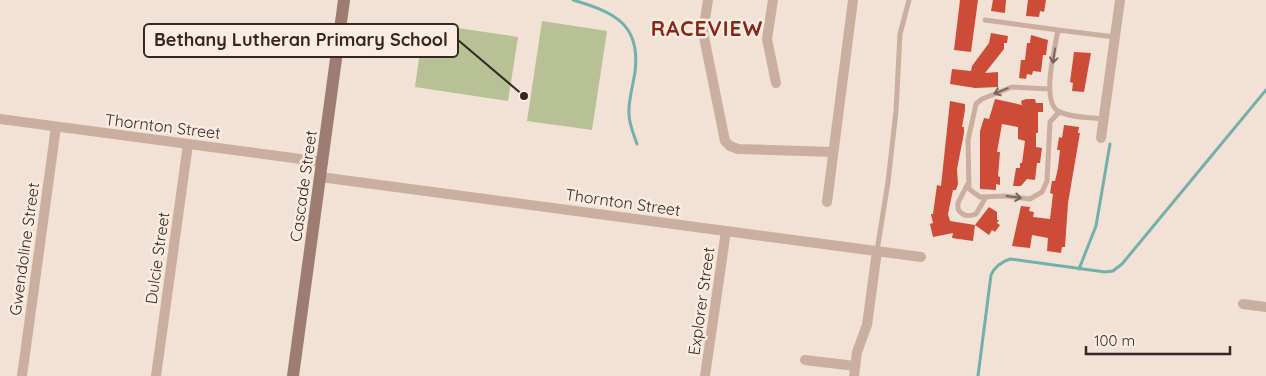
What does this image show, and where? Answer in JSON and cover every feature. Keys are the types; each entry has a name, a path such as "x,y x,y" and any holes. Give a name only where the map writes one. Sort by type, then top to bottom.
{"main road":[{"name":"Cascade Street","path":"293,376 344,0"}],"street":[{"path":"708,0 704,32 725,141 730,146 738,149 833,152"},
{"path":"773,0 767,39 776,83"},
{"path":"826,202 853,0"},
{"path":"1100,138 1120,0"},
{"name":"Thornton Street","path":"0,119 323,162"},
{"name":"Gwendoline Street","path":"22,376 56,127"},
{"name":"Dulcie Street","path":"156,376 188,144"},
{"name":"Thornton Street","path":"320,177 921,257"},
{"name":"Explorer Street","path":"706,376 726,231"},
{"path":"804,360 854,371 857,352 867,325 877,251"},
{"path":"1243,304 1266,307"}],"lane":[{"path":"877,251 888,182 895,120 900,34 908,0"},
{"path":"985,20 1115,37"},
{"path":"1058,30 1049,89 1051,105 1059,112 1103,119"},
{"path":"986,197 976,214 963,215 958,209 958,203 967,185 968,140 976,104 982,99 1012,87 1049,89"},
{"path":"967,185 972,193 986,197 1005,196 1030,199 1042,192 1047,181 1050,122 1059,112"}],"green space":[{"path":"542,21 607,31 592,130 527,121"},
{"path":"424,23 518,37 508,101 415,87"}],"building":[{"path":"960,0 978,0 971,52 954,50"},
{"path":"993,0 1006,0 1005,13 991,11"},
{"path":"1028,0 1046,0 1044,12 1040,11 1039,17 1026,16"},
{"path":"991,33 1008,36 1007,43 1004,43 1004,49 985,73 998,72 998,87 975,88 950,84 952,69 971,71 972,66 989,43"},
{"path":"1031,35 1048,40 1046,55 1043,55 1041,72 1033,71 1032,75 1027,74 1026,79 1019,78 1021,60 1025,60 1027,43 1030,43"},
{"path":"1074,52 1091,53 1084,92 1072,91 1073,83 1070,82"},
{"path":"995,99 1022,105 1021,101 1026,99 1035,99 1036,103 1043,103 1043,112 1038,112 1038,133 1036,133 1036,147 1042,148 1040,163 1037,163 1035,180 1027,179 1021,186 1013,186 1016,168 1020,168 1020,163 1022,163 1025,141 1018,139 1018,127 1002,124 997,152 1000,152 998,176 1000,177 1000,185 996,184 996,190 980,189 980,131 984,118 989,119"},
{"path":"950,101 965,104 965,110 962,127 964,127 964,133 957,169 958,184 956,190 953,190 948,214 950,221 975,225 973,241 952,238 953,233 933,237 930,224 933,223 931,214 933,214 937,185 941,186"},
{"path":"1064,125 1079,127 1078,133 1080,133 1068,203 1065,247 1062,247 1061,253 1047,251 1048,238 1032,235 1030,248 1012,246 1021,206 1030,207 1029,211 1034,212 1033,217 1050,219 1053,194 1050,193 1052,181 1055,181 1058,168 1060,150 1057,150 1059,137 1062,138"},
{"path":"989,207 997,212 997,220 999,220 997,223 1000,225 995,232 992,230 989,235 975,225"}],"waterway":[{"path":"573,0 612,15 622,22 634,42 636,56 635,72 629,104 629,118 637,144"},
{"path":"978,376 991,275 996,267 1010,259 1105,272 1113,271 1122,264 1266,90"},
{"path":"1079,269 1096,226 1110,144"}],"place":[{"name":"Bethany Lutheran Primary School","path":"524,96"}],"district":[{"name":"RACEVIEW","path":"707,29"}]}
